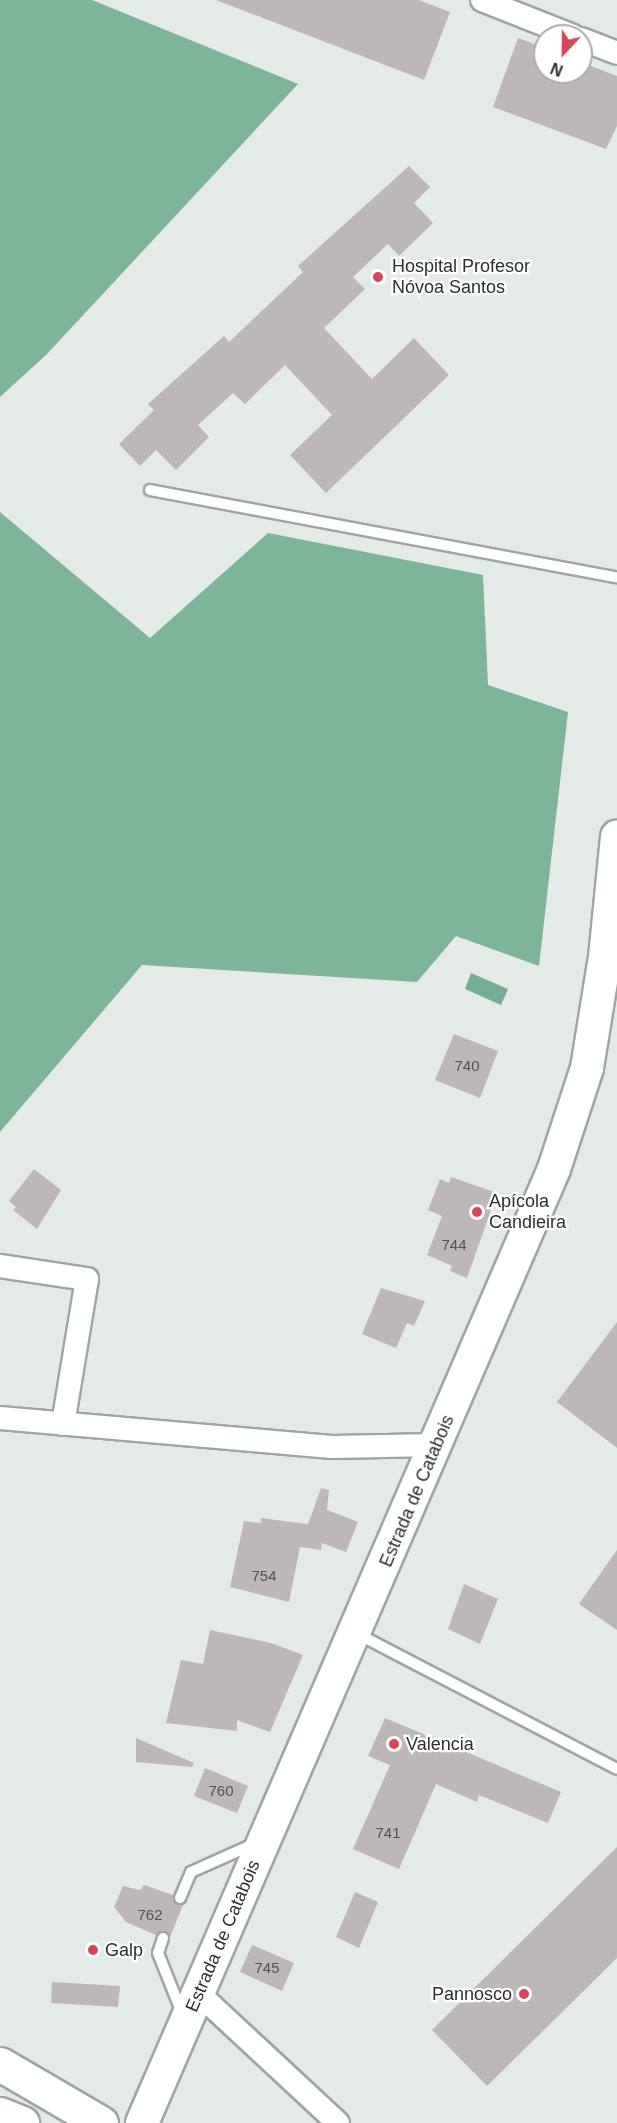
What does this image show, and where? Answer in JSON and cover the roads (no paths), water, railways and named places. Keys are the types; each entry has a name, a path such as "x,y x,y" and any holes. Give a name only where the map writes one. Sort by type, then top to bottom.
{"highway":[{"path":"0,2064 101,2123"},
{"path":"0,2114 22,2123"}],"main road":[{"name":"Estrada de Catabois","path":"142,2123 437,1445 571,1124 597,1010 617,837"}],"street":[{"path":"482,0 543,24"},
{"path":"593,44 617,53"},
{"path":"0,1266 87,1279 63,1424"},
{"path":"0,1418 332,1447 437,1445"},
{"path":"198,1993 338,2123"}],"lane":[{"path":"150,490 617,577"},
{"path":"355,1633 617,1769"},
{"path":"180,1898 191,1872 264,1839"},
{"path":"163,1938 158,1953 186,2023"}],"place":[{"name":"Hospital Profesor Nóvoa Santos","path":"378,277"},
{"name":"Apícola Candieira","path":"477,1212"},
{"name":"Valencia","path":"394,1744"},
{"name":"Galp","path":"93,1950"},
{"name":"Pannosco","path":"524,1994"}]}
